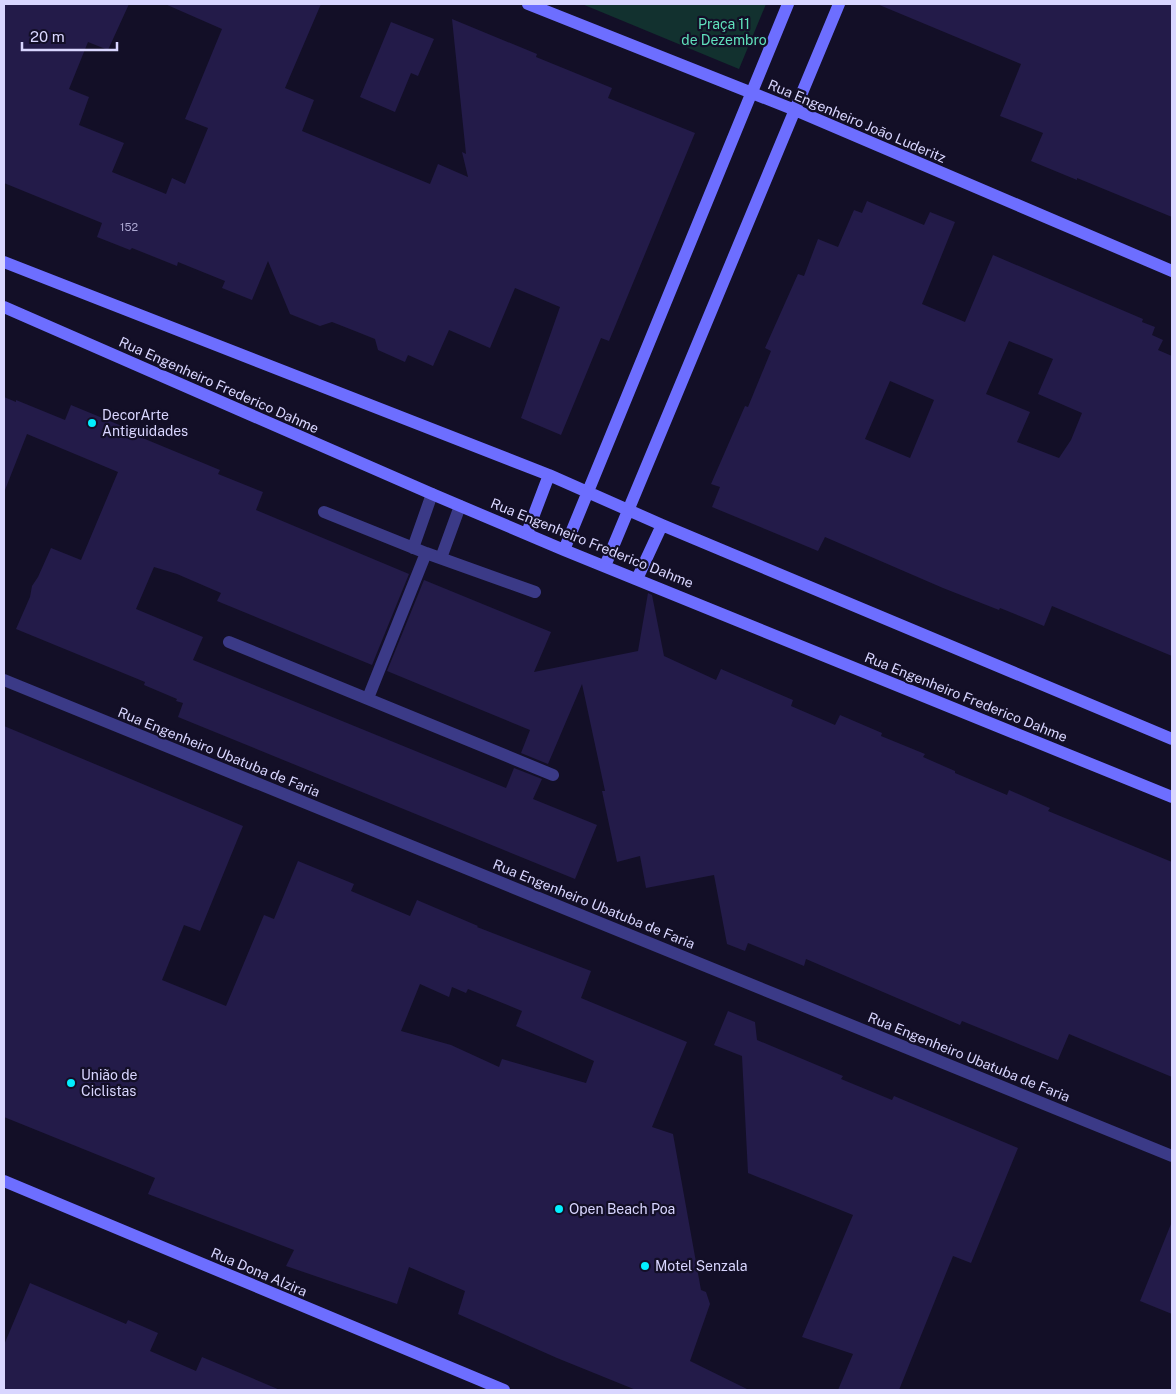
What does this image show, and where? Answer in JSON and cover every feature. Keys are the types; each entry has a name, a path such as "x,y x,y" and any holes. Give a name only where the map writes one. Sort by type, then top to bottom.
{"street":[{"name":"Rua Engenheiro João Luderitz","path":"528,4 795,110 1172,271"},
{"path":"564,550 788,4"},
{"path":"605,566 839,4"},
{"path":"4,262 549,475 662,525 1172,739"},
{"name":"Rua Engenheiro Frederico Dahme","path":"4,308 564,550 1172,797"},
{"path":"527,533 549,475"},
{"path":"413,548 432,494"},
{"path":"441,558 460,506"},
{"path":"324,512 426,553 536,592"},
{"path":"637,579 662,525"},
{"path":"368,698 426,553"},
{"path":"229,642 553,775"},
{"name":"Rua Engenheiro Ubatuba de Faria","path":"4,680 1172,1156"},
{"name":"Rua Dona Alzira","path":"4,1181 504,1390"}],"green space":[{"name":"Praça 11 de Dezembro","path":"582,4 766,4 739,69"}],"building":[{"path":"4,4 129,4 108,50 88,42 69,89 89,97 79,125 124,143 112,172 166,194 172,178 185,184 208,128 185,119 222,29 165,4 321,4 285,88 314,100 302,131 430,184 438,164 468,177 462,152 466,154 452,19 537,54 536,57 612,88 608,98 695,133 609,341 601,338 561,435 521,418 560,307 515,288 490,348 449,330 433,366 408,355 405,362 378,350 375,339 332,322 320,326 290,314 268,261 252,300 222,288 225,281 178,262 177,266 132,248 130,250 97,237 102,223 4,183"},
{"path":"877,4 1172,4 1172,217 1031,161 1043,133 1000,116 1021,64"},
{"path":"391,22 434,39 418,76 411,73 395,112 360,97"},
{"path":"867,201 924,225 930,212 955,222 922,304 965,322 993,255 1143,319 1142,322 1155,327 1152,335 1163,340 1158,350 1172,356 1172,656 1052,606 1044,626 943,588 825,537 818,551 712,507 720,487 711,484 745,406 748,407 771,351 765,348 798,274 804,276 818,239 838,247 854,210 862,213","holes":["1009,341 1053,359 1038,394 1082,413 1071,440 1059,458 1017,442 1030,412 986,394","890,381 934,400 910,458 865,439"]},
{"path":"4,397 65,420 71,405 129,429 128,432 220,470 218,474 263,492 256,510 409,574 372,665 217,601 221,593 177,574 154,567 136,609 203,637 193,660 506,788 514,768 542,779 533,799 597,825 575,879 178,717 183,703 176,701 177,699 144,685 145,682 16,629 30,597 32,586 51,548 81,560 118,472 27,434 4,490"},
{"path":"424,580 551,632 534,672 638,651 648,593 652,595 664,656 716,680 721,669 793,700 791,706 835,725 840,715 882,733 881,736 925,754 923,757 955,771 955,773 1007,795 1009,790 1050,808 1048,811 1172,862 1172,1077 1069,1034 1058,1060 962,1021 960,1025 806,959 804,966 748,943 745,951 727,944 714,875 646,888 640,856 617,862 602,791 605,791 582,684 548,764 521,753 530,730 387,671"},
{"path":"4,726 243,826 200,931 184,925 162,980 226,1006 264,915 274,919 298,861 354,884 351,891 410,916 417,900 477,927 591,971 581,998 687,1042 652,1127 673,1134 701,1290 706,1292 710,1304 690,1361 749,1390 636,1390 557,1358 458,1314 465,1291 409,1267 397,1304 286,1266 294,1250 148,1194 155,1178 4,1117","holes":["420,984 449,997 452,987 466,993 468,989 522,1011 516,1026 594,1061 586,1083 502,1059 499,1067 451,1045 401,1031"]},
{"path":"728,1011 755,1022 757,1040 843,1076 841,1079 892,1100 894,1096 1018,1148 971,1263 953,1256 899,1390 838,1390 853,1354 802,1337 853,1215 748,1173 742,1056 714,1045"},
{"path":"1172,1224 1172,1314 1140,1301"},
{"path":"30,1283 126,1324 128,1320 158,1333 150,1351 196,1371 202,1357 280,1390 4,1390 4,1345"}],"place":[{"name":"DecorArte Antiguidades","path":"92,423"},
{"name":"União de Ciclistas","path":"71,1083"},
{"name":"Open Beach Poa","path":"559,1209"},
{"name":"Motel Senzala","path":"645,1266"}]}
